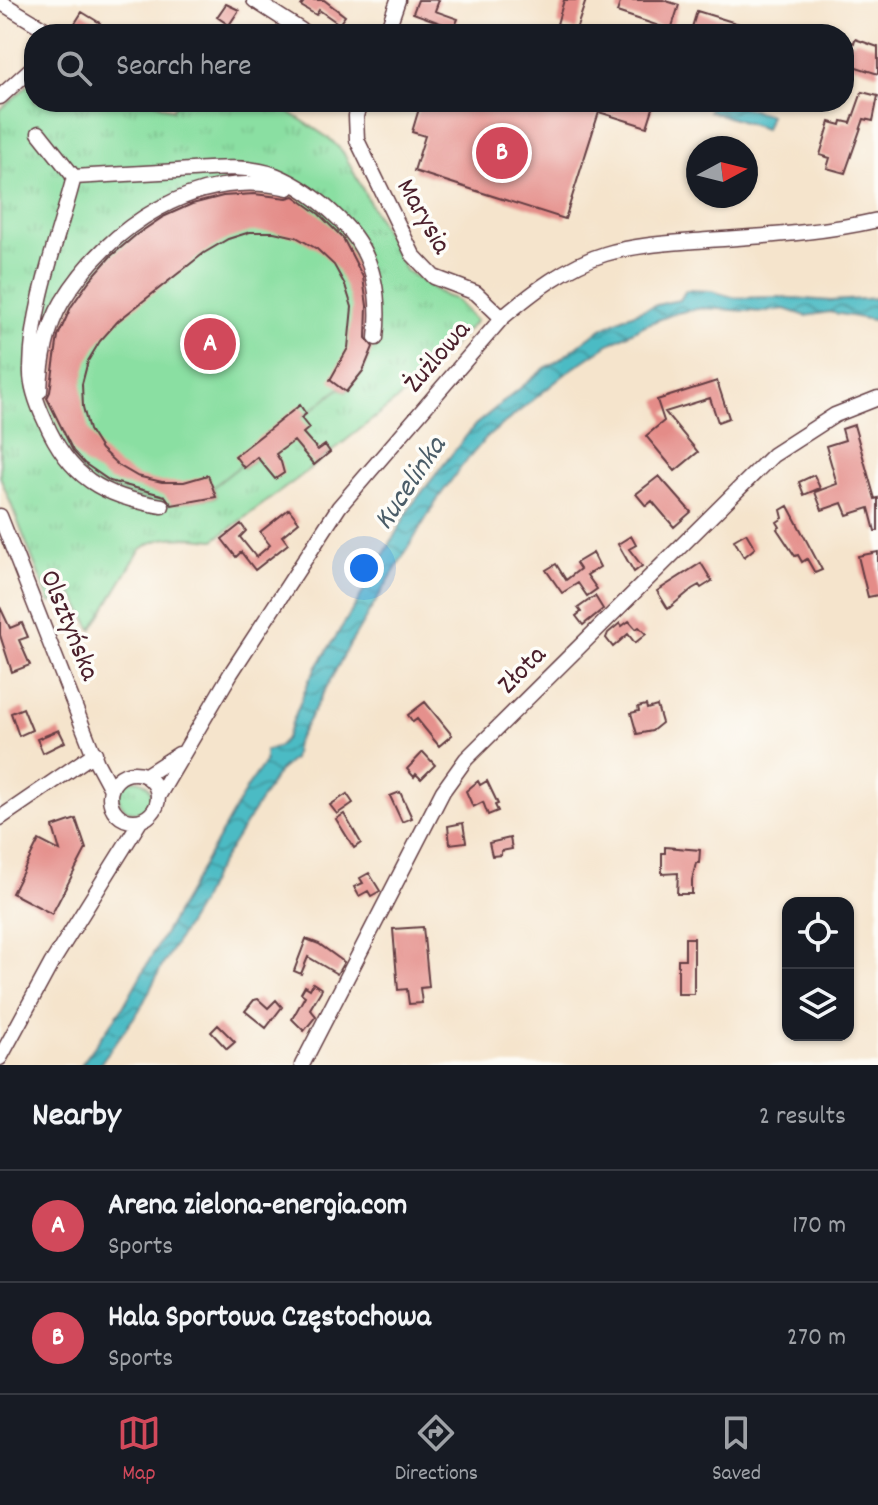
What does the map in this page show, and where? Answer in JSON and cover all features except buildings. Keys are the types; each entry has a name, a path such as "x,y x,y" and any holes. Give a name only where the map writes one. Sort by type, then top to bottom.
{"street":[{"path":"254,0 291,24"},
{"path":"390,24 398,0"},
{"path":"0,2 36,24"},
{"path":"0,97 24,75"},
{"name":"Marysia","path":"357,112 357,140 413,255 434,277 476,293 502,318"},
{"path":"39,133 74,177"},
{"path":"74,177 229,168 273,174 323,203 351,230 368,260 379,314 376,338"},
{"path":"74,177 36,317 30,371 40,411 64,457 87,481 121,499 162,506"},
{"path":"40,411 44,351 60,305 90,265 134,226 176,198 214,186 268,184 308,193"},
{"name":"Żużlowa","path":"159,795 231,673 339,507 502,318 554,278 605,255 648,245 813,232 878,220"},
{"name":"Złota","path":"302,1065 443,791 466,759 773,455 835,415 878,398"},
{"name":"Olsztyńska","path":"0,516 100,770 111,789"},
{"name":"Żużlowa","path":"146,775 183,752"},
{"path":"0,818 95,753"},
{"name":"Olsztyńska","path":"95,753 123,775"},
{"path":"0,1058 27,1005 117,856 141,820 154,811 159,795 153,780 138,772 123,775 111,789 110,801 118,815 117,856"},
{"path":"118,815 125,819 141,820"}],"green space":[{"path":"24,89 24,112 289,112 330,139 343,152 405,270 445,296 455,299 476,321 411,389 214,540 165,539 140,550 92,630 73,594 50,603 0,476 0,110"},
{"path":"214,186 308,193 362,247 376,338 363,371 346,392 340,388 251,457 253,461 244,468 241,465 213,487 216,497 162,506 87,481 40,411 60,305 134,226"},
{"path":"135,780 146,785 151,796 146,807 135,812 124,807 119,796 124,785"}],"water":[{"path":"712,112 760,112 770,115 765,129"},
{"path":"686,290 711,291 736,298 831,301 878,298 878,321 829,312 806,316 785,309 763,312 702,308 676,313 609,344 569,371 486,438 439,497 350,644 296,743 293,759 279,771 213,875 140,1009 99,1065 81,1065 123,1007 248,786 265,762 265,751 278,747 286,738 310,678 358,601 411,506 475,425 545,368 602,329 645,309 680,300"}],"place":[{"name":"Hala Sportowa Częstochowa","path":"502,153"},
{"name":"Arena zielona-energia.com","path":"210,344"}],"water label":[{"name":"Kucelinka","path":"408,482"}]}
